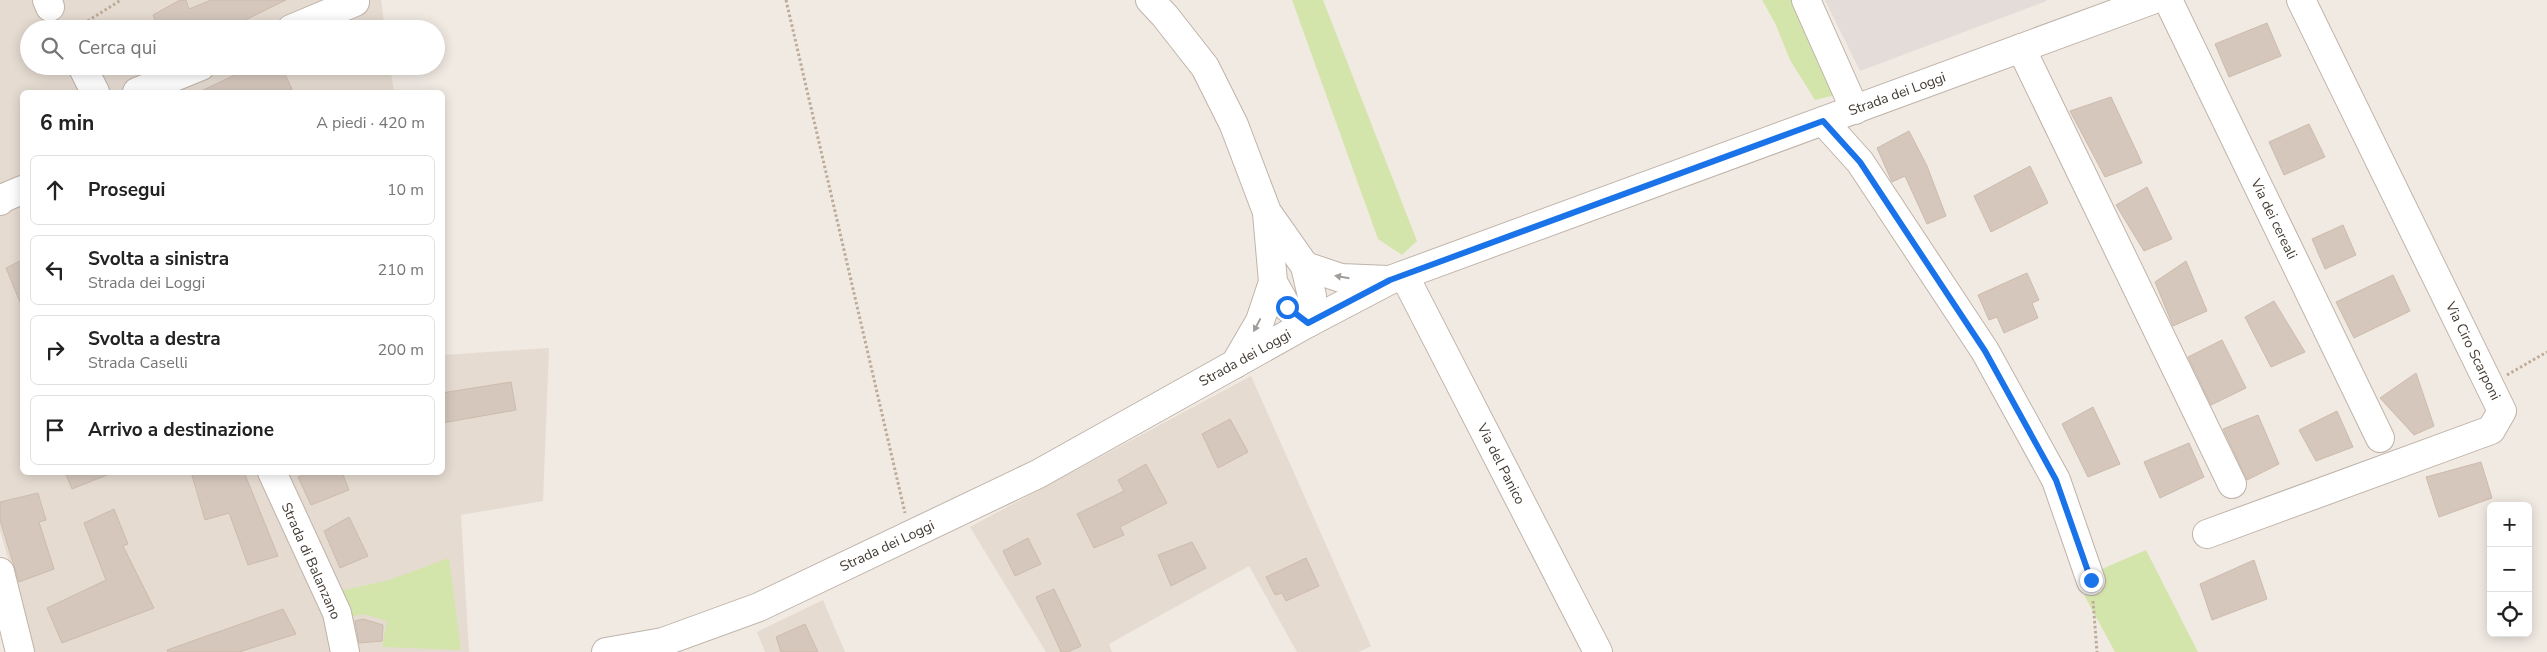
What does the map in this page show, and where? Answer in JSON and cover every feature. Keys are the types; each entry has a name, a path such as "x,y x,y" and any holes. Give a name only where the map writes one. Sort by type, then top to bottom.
{"street":[{"path":"1150,0 1165,16 1204,67 1234,125 1266,212 1273,282 1287,307 1308,323 1312,296 1305,266 1266,212"},
{"path":"1806,0 1855,110"},
{"name":"Strada dei Loggi","path":"606,652 662,642 759,607 1038,474 1308,323 1397,278 2152,0"},
{"name":"Via dei cereali","path":"2168,0 2380,438"},
{"name":"Via Ciro Scarponi","path":"2207,534 2491,430 2502,411 2302,0"},
{"path":"313,20 356,2"},
{"path":"2013,51 2125,304"},
{"path":"2013,51 2232,484"},
{"path":"86,75 94,90"},
{"path":"144,90 188,78"},
{"path":"1823,121 1860,162 1985,351 2056,480 2091,580"},
{"path":"0,201 20,191"},
{"path":"1305,266 1341,278 1397,278"},
{"name":"Via del Panico","path":"1397,278 1598,652"},
{"path":"1234,365 1260,321 1273,282"},
{"name":"Strada di Balanzano","path":"273,475 337,613 345,652"},
{"path":"0,572 20,652"}],"path":[{"path":"89,20 121,0"},
{"path":"786,0 904,512 915,533"},
{"path":"2489,385 2547,352"},
{"path":"2091,580 2097,652"}],"shaded area":[{"path":"0,0 381,0 384,20 20,20 20,75 391,75 394,90 20,90 20,475 445,475 445,355 549,348 543,501 461,515 469,652 34,652 0,530"},
{"path":"1825,0 2046,0 2047,1 1860,71"},
{"path":"1251,376 1371,646 1359,652 1297,652 1249,566 1109,644 1112,652 1046,652 970,527"},
{"path":"823,600 845,652 765,652 757,632"}],"green space":[{"path":"1292,0 1323,0 1417,241 1402,255 1378,239"},
{"path":"1762,0 1801,0 1840,94 1815,100 1790,60 1775,23"},
{"path":"2146,550 2198,652 2115,652 2076,580"},
{"path":"449,558 461,650 382,647 387,621 363,614 345,618 335,592 389,580"}],"building":[{"path":"180,0 186,0 189,9 211,0 286,0 245,20 155,20 153,15"},
{"path":"2267,23 2281,56 2229,77 2215,44"},
{"path":"235,75 285,75 292,89 289,90 203,90"},
{"path":"2111,97 2142,163 2105,177 2070,111"},
{"path":"2309,124 2325,157 2284,175 2269,142"},
{"path":"1909,131 1927,166 1946,216 1927,224 1905,176 1892,182 1877,148"},
{"path":"2030,166 2048,203 1991,232 1974,196"},
{"path":"2147,187 2172,239 2144,251 2116,205"},
{"path":"2343,225 2356,255 2325,269 2312,239"},
{"path":"20,261 20,302 6,268"},
{"path":"2186,261 2207,311 2173,326 2155,282"},
{"path":"2027,273 2039,300 2032,303 2038,318 2004,333 1997,317 1989,320 1978,295"},
{"path":"2393,275 2410,311 2354,338 2336,302"},
{"path":"2274,301 2305,352 2271,367 2245,317"},
{"path":"2222,340 2246,388 2211,405 2188,357"},
{"path":"2416,373 2434,426 2414,435 2380,398"},
{"path":"511,382 516,410 445,422 445,393"},
{"path":"2093,407 2120,464 2088,477 2062,424"},
{"path":"2337,411 2353,447 2316,461 2299,430"},
{"path":"2258,415 2279,464 2247,480 2223,429"},
{"path":"1230,419 1248,452 1218,468 1202,434"},
{"path":"2189,443 2204,477 2160,498 2144,462"},
{"path":"2481,462 2492,498 2439,517 2426,477"},
{"path":"1146,464 1167,503 1120,527 1124,535 1094,548 1077,514 1124,491 1118,480"},
{"path":"66,475 107,475 72,489"},
{"path":"192,475 245,475 278,556 248,565 229,513 205,520"},
{"path":"303,475 343,475 349,490 311,505 298,477"},
{"path":"38,493 46,520 39,522 54,569 19,582 0,520 0,502"},
{"path":"114,509 128,544 123,546 154,608 62,643 47,608 106,580 84,523"},
{"path":"349,517 368,556 340,568 324,531"},
{"path":"1028,538 1041,564 1015,576 1003,551"},
{"path":"1192,542 1206,568 1171,586 1158,555"},
{"path":"1306,558 1319,586 1286,601 1282,593 1275,595 1266,577"},
{"path":"2254,560 2267,599 2212,620 2200,584"},
{"path":"1054,589 1081,646 1068,652 1061,652 1036,597"},
{"path":"283,609 296,634 239,652 168,652 167,650"},
{"path":"363,619 383,625 382,641 359,643 355,621"},
{"path":"805,624 818,652 781,652 776,637"}],"route":[{"path":"1287,307 1308,323 1390,280 1823,121 1860,162 1985,351 2056,480 2091,580"}]}
